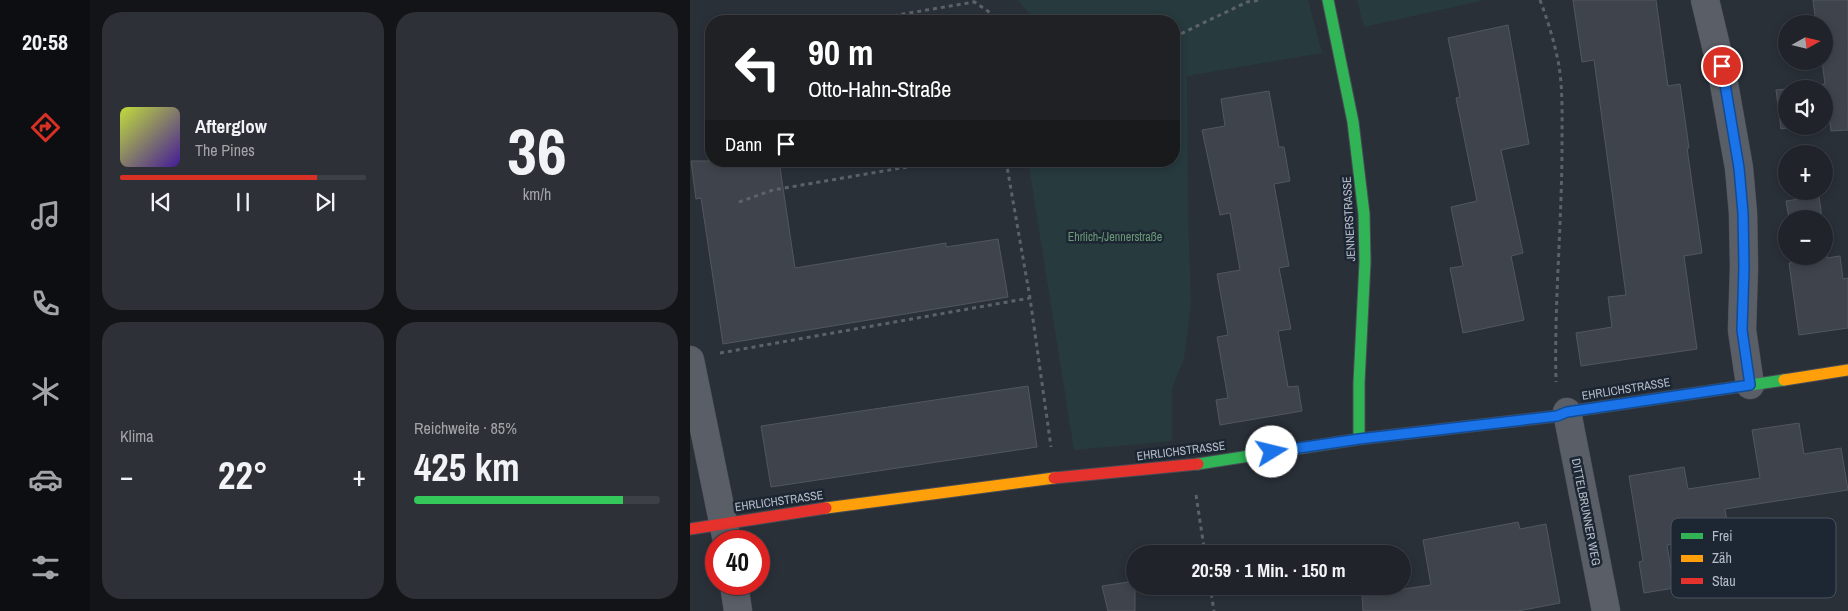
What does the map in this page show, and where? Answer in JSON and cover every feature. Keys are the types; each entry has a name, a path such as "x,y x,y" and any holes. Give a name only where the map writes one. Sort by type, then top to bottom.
{"street":[{"name":"JENNERSTRASSE","path":"1328,0 1350,98 1358,146 1363,197 1365,277 1359,375 1359,439"},
{"path":"1705,0 1722,66 1739,168 1743,213 1742,330 1750,385"},
{"path":"690,360 726,530"},
{"name":"EHRLICHSTRASSE","path":"732,530 775,515 1056,478 1191,465 1359,439 1562,414 1848,370"},
{"name":"DITTELBRUNNER WEG","path":"1562,414 1606,611"},
{"name":"EHRLICHSTRASSE","path":"690,530 705,531"},
{"path":"736,595 738,611"}],"path":[{"path":"1180,34 1247,2 1262,0"},
{"path":"1540,0 1548,21 1559,67 1562,121 1562,199 1555,351 1562,414"},
{"path":"895,15 973,1 993,15"},
{"path":"739,202 773,190 907,167"},
{"path":"1007,167 1030,298 1056,478"},
{"path":"720,353 1030,298"},
{"path":"1191,465 1204,545"},
{"path":"1211,595 1214,611"}],"green space":[{"name":"Ehrlich-/Jennerstraße","path":"1018,0 1308,0 1322,53 1187,76 1191,305 1184,359 1172,388 1172,441 1074,450 1029,167 1180,167 1180,15 1030,15"},
{"path":"1357,0 1485,0 1364,27"}],"building":[{"path":"1573,0 1656,0 1668,86 1680,84 1702,253 1684,256 1697,349 1581,366 1576,333 1612,327 1608,297 1626,295 1594,60 1582,62"},
{"path":"1813,0 1848,0 1848,130 1833,131 1833,80 1824,80 1823,70 1833,70 1833,15 1815,15"},
{"path":"1508,25 1529,144 1501,150 1523,253 1511,256 1524,320 1463,333 1450,268 1463,266 1451,207 1477,201 1456,98 1460,97 1448,38"},
{"path":"1776,90 1778,90 1778,106"},
{"path":"1269,91 1279,147 1284,147 1290,181 1274,184 1289,266 1279,268 1291,329 1278,331 1288,387 1298,386 1302,411 1220,425 1216,400 1228,398 1217,337 1228,335 1217,274 1240,270 1230,213 1220,215 1202,130 1225,126 1221,99"},
{"path":"691,161 705,161 705,167 780,167 795,268 946,243 946,247 998,239 1008,297 723,344 701,198 696,199"},
{"path":"1820,200 1821,210 1788,210 1786,201"},
{"path":"1840,256 1843,279 1848,278 1848,328 1799,335 1789,265 1833,265 1833,257"},
{"path":"1028,386 1037,447 771,487 761,426"},
{"path":"1799,423 1804,454 1841,448 1848,490 1725,509 1726,518 1671,518 1671,544 1667,545 1671,570 1671,588 1644,593 1639,562 1643,561 1629,476 1684,467 1688,489 1760,478 1752,430"},
{"path":"1518,522 1520,529 1546,524 1560,603 1518,611 1363,611 1362,595 1411,595 1411,588 1431,585 1423,540"},
{"path":"1126,582 1126,595 1135,595 1135,611 1108,611 1102,586"}],"traffic: fast":[{"path":"1328,0 1353,122 1364,214 1365,262 1359,383 1359,439"},
{"path":"1198,464 1359,439 1557,416 1567,412 1784,380"}],"traffic: slow":[{"path":"1784,380 1848,370"},
{"path":"826,508 1054,478"}],"traffic: jam":[{"path":"1054,478 1198,464"},
{"path":"690,529 826,508"}],"route":[{"path":"1272,452 1359,439 1557,416 1567,412 1750,385 1742,330 1743,213 1739,168 1722,66"}]}
